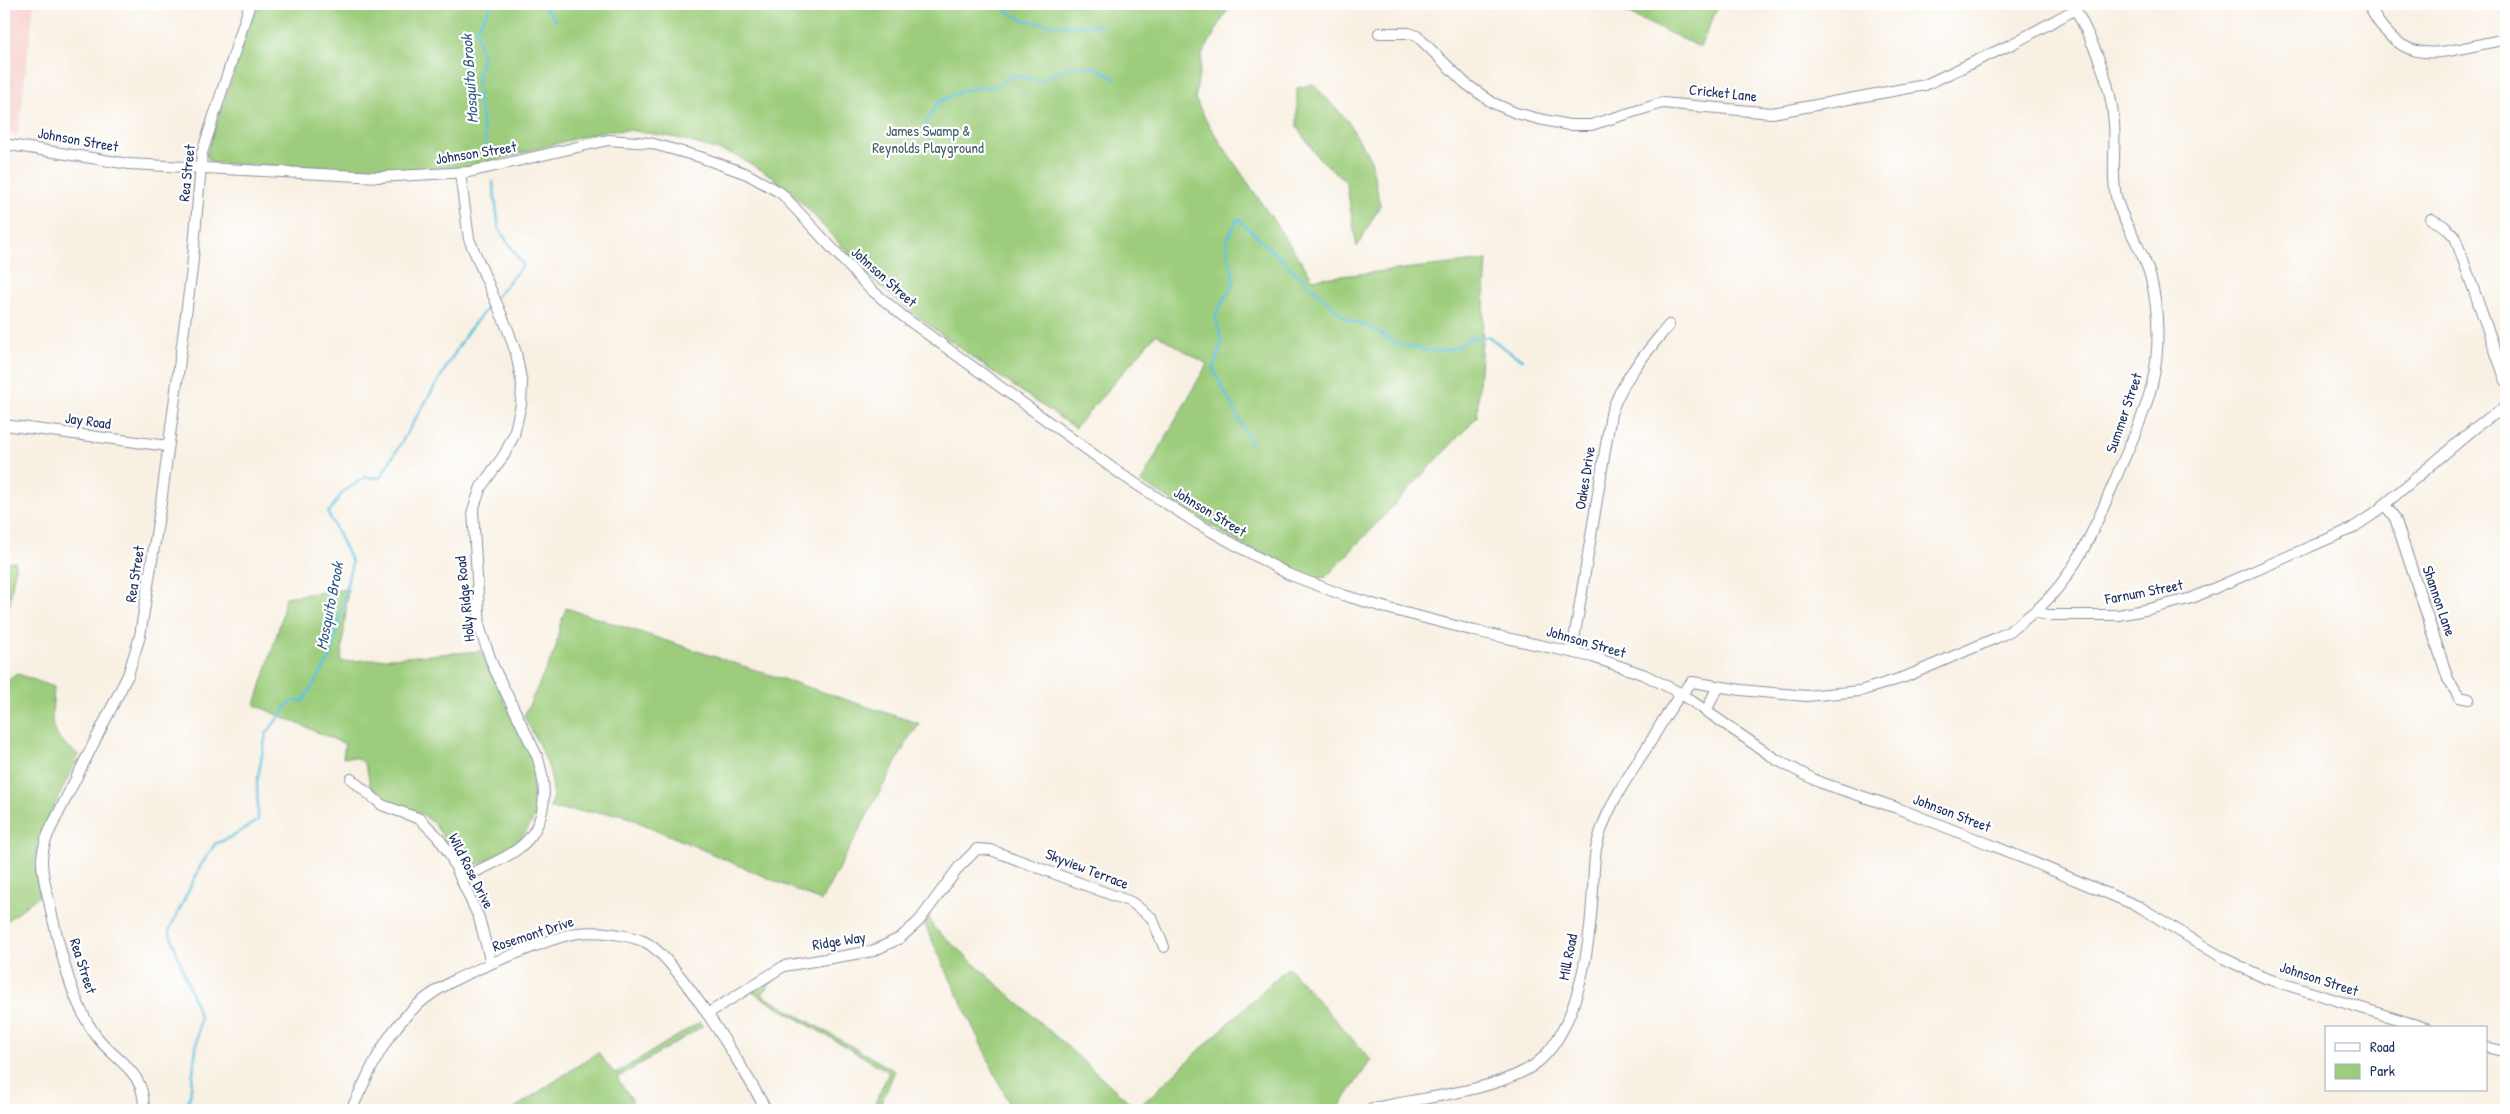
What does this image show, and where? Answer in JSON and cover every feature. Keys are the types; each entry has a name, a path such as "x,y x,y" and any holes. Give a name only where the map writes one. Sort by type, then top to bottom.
{"street":[{"name":"Rea Street","path":"144,1110 143,1092 134,1076 126,1064 101,1042 72,988 49,902 42,860 49,832 110,712 134,656 147,599 168,446 193,261 200,168 205,141 250,4"},
{"path":"2368,4 2384,32 2392,40 2404,48 2417,52 2446,51 2506,39"},
{"name":"Cricket Lane","path":"1379,33 1409,33 1417,36 1465,83 1493,103 1516,113 1568,125 1591,124 1662,103 1772,114 1925,86 2012,44 2074,6"},
{"name":"Summer Street","path":"2034,612 2056,591 2082,551 2140,422 2152,383 2157,356 2156,317 2152,279 2115,195 2115,132 2110,88 2101,60 2074,6"},
{"name":"Johnson Street","path":"4,144 52,150 110,162 378,177 460,173 502,166 608,140 650,143 700,157 747,174 781,193 868,287 904,317 1122,476 1198,524 1288,574 1343,595 1475,631 1593,657 1645,675 1680,694 1777,760 1819,782 1914,815 2133,904 2158,917 2223,958 2265,978 2420,1026"},
{"name":"Holly Ridge Road","path":"460,173 469,239 516,353 522,384 521,404 509,445 481,487 473,510 480,629 493,666 538,756 542,770 544,800 537,827 518,849 460,879"},
{"path":"2431,219 2444,226 2455,237 2506,381"},
{"name":"Oakes Drive","path":"1572,652 1611,414 1616,399 1634,367 1669,325"},
{"name":"Farnum Street","path":"2034,612 2048,615 2119,615 2192,598 2351,529 2385,504 2481,422 2506,407"},
{"name":"Jay Road","path":"4,424 168,446"},
{"name":"Shannon Lane","path":"2385,504 2395,518 2448,679 2459,697 2469,699"},
{"path":"1680,694 1692,682 1720,687 1806,696 1860,691 1905,677 1996,638 2010,631 2034,612"},
{"path":"1706,712 1714,694 1720,687"},
{"name":"Mill Road","path":"1370,1110 1473,1088 1508,1078 1529,1069 1551,1049 1567,1023 1584,959 1591,918 1596,849 1602,830 1617,796 1680,694"},
{"name":"Wild Rose Drive","path":"351,779 382,805 420,819 430,828 449,853 479,918 491,963"},
{"name":"Skyview Terrace","path":"977,849 991,850 1131,902 1152,918 1164,947"},
{"name":"Ridge Way","path":"707,1014 784,966 873,951 900,938 919,921 959,867 977,849"},
{"name":"Rosemont Drive","path":"351,1110 389,1037 406,1014 436,990 491,963 577,933 594,933 647,943 667,959 707,1014 766,1110"},
{"path":"2488,1048 2506,1052"}],"shaded area":[{"path":"12,4 34,4 18,135 4,133 4,64"}],"green space":[{"name":"James Swamp & Reynolds Playground","path":"256,4 1231,4 1202,55 1195,99 1208,124 1313,279 1487,260 1477,417 1326,577 1310,580 1287,572 1141,482 1207,364 1156,334 1075,428 990,370 906,308 868,275 807,208 772,176 735,155 677,138 630,130 599,132 470,167 416,171 212,163 206,155"},
{"path":"1607,4 1719,4 1700,47"},
{"path":"1313,84 1347,120 1371,160 1380,205 1357,247 1346,182 1317,156 1297,127 1297,88"},
{"path":"4,561 16,562 7,620 4,619"},
{"path":"348,589 341,662 481,651 532,756 539,792 538,804 531,824 517,842 492,858 473,866 462,866 437,828 426,817 420,813 387,802 376,795 372,790 365,764 353,757 343,758 345,744 255,705 281,621 285,597"},
{"path":"566,608 920,724 910,736 821,901 620,814 550,809 553,797 550,773 541,749 524,716 556,648 559,628"},
{"path":"18,674 54,687 53,726 60,740 79,755 38,839 35,865 40,895 4,923 4,681"},
{"path":"929,916 933,927 1137,1109 1288,967 1371,1060 1337,1110 1012,1110 924,923"},
{"path":"775,978 762,995 895,1071 878,1110 872,1110 889,1072 752,992"},
{"path":"700,1022 703,1026 617,1078 633,1101 575,1110 512,1110 598,1052 615,1074"}],"waterway":[{"name":"Mosquito Brook","path":"488,156 478,92 479,67 483,59 476,30 492,4"},
{"path":"542,4 556,21"},
{"path":"993,4 1023,20 1057,26 1102,25"},
{"path":"923,129 938,102 964,90 997,86 1014,75 1040,81 1069,68 1087,66 1105,72 1115,79"},
{"name":"Mosquito Brook","path":"493,182 499,229 523,265 496,297"},
{"path":"1238,219 1226,241 1234,283 1215,315 1222,342 1213,369 1252,444"},
{"path":"1240,219 1238,219 1346,319 1374,329 1396,344 1437,352 1458,347 1469,338 1489,337 1514,355 1523,359"},
{"name":"Mosquito Brook","path":"185,1110 190,1096 200,1017 169,931 201,865 215,844 235,835 258,820 257,782 266,734 291,701 303,701 331,657 352,562 328,513 343,492 365,477 380,478 468,331 493,301"}]}
